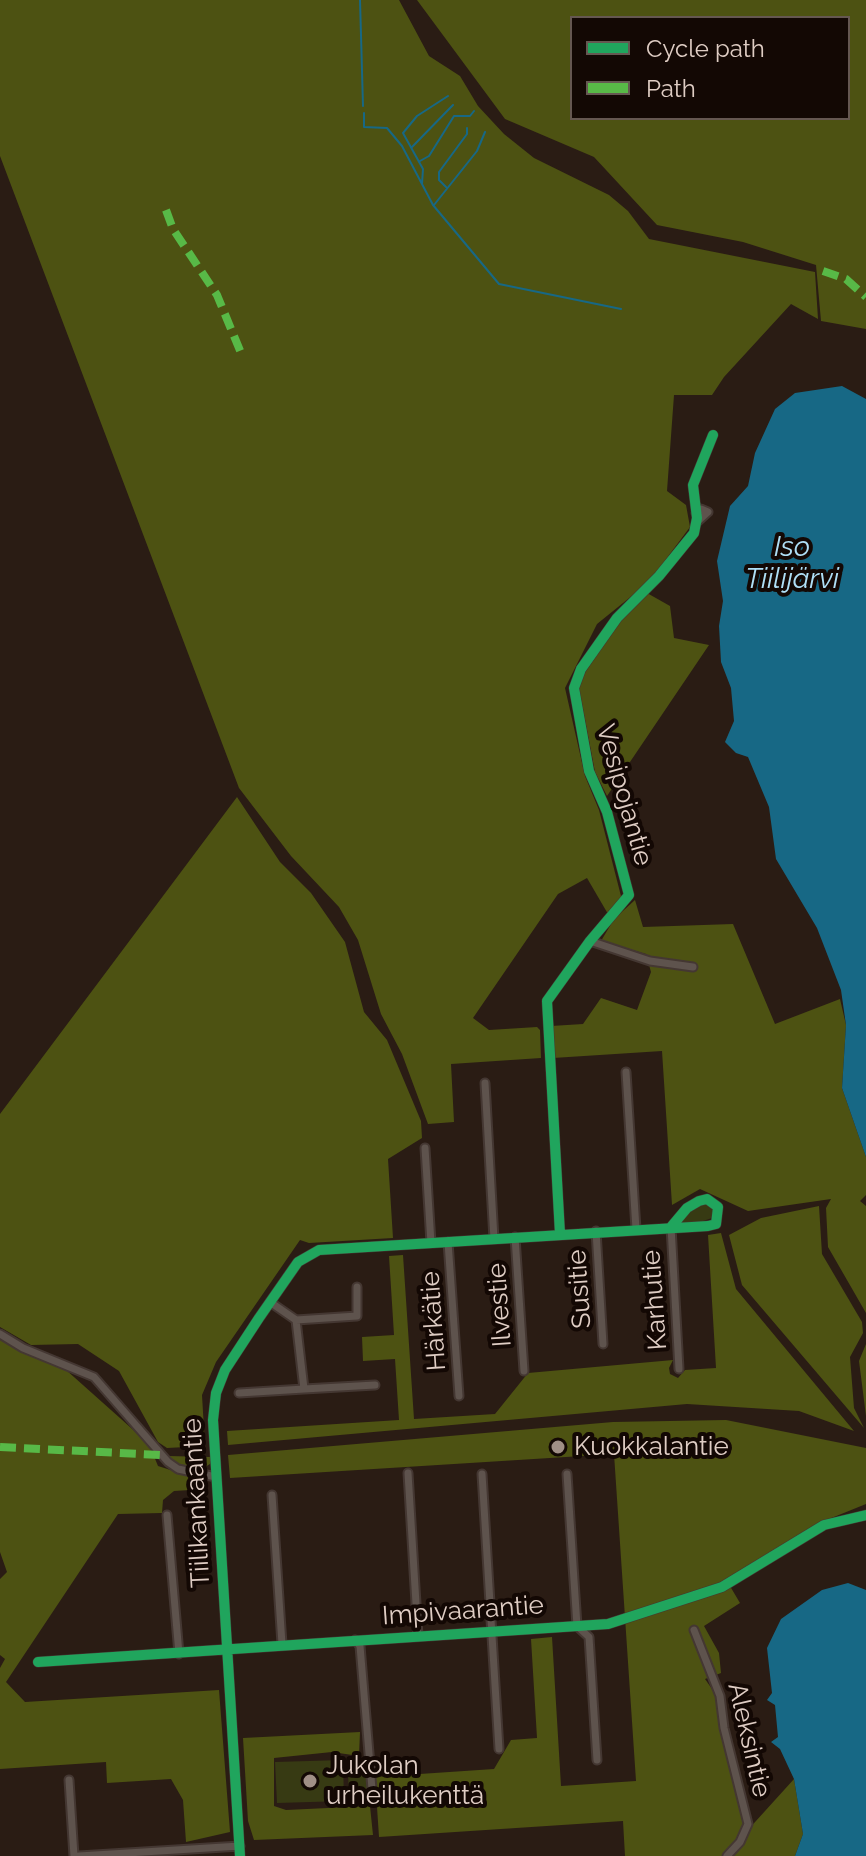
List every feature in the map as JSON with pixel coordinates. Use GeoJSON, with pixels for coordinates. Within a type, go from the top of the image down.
{"type":"FeatureCollection","features":[{"type":"Feature","properties":{"kind":"street","name":"Vesipojantie"},"geometry":{"type":"LineString","coordinates":[[560,1234],[545,1013],[551,994],[629,895],[607,812],[589,771],[574,696],[576,680],[617,618],[669,566],[694,533],[693,485],[713,435]]}},
{"type":"Feature","properties":{"kind":"street"},"geometry":{"type":"LineString","coordinates":[[590,941],[650,961],[693,967]]}},
{"type":"Feature","properties":{"kind":"street"},"geometry":{"type":"LineString","coordinates":[[626,1072],[636,1229]]}},
{"type":"Feature","properties":{"kind":"street"},"geometry":{"type":"LineString","coordinates":[[485,1083],[494,1239]]}},
{"type":"Feature","properties":{"kind":"street"},"geometry":{"type":"LineString","coordinates":[[425,1148],[431,1243]]}},
{"type":"Feature","properties":{"kind":"street","name":"Tiilikankaantie"},"geometry":{"type":"LineString","coordinates":[[240,1856],[213,1420],[218,1386],[230,1361],[270,1302],[298,1262],[319,1250],[596,1231],[671,1227],[716,1224],[718,1207],[707,1199],[699,1201],[687,1208],[671,1227]]}},
{"type":"Feature","properties":{"kind":"street","name":"Karhutie"},"geometry":{"type":"LineString","coordinates":[[671,1227],[679,1369]]}},
{"type":"Feature","properties":{"kind":"street","name":"Susitie"},"geometry":{"type":"LineString","coordinates":[[596,1231],[603,1344]]}},
{"type":"Feature","properties":{"kind":"street","name":"Ilvestie"},"geometry":{"type":"LineString","coordinates":[[515,1237],[524,1371]]}},
{"type":"Feature","properties":{"kind":"street","name":"Härkätie"},"geometry":{"type":"LineString","coordinates":[[448,1242],[459,1396]]}},
{"type":"Feature","properties":{"kind":"street"},"geometry":{"type":"LineString","coordinates":[[270,1302],[296,1320],[357,1316],[357,1287]]}},
{"type":"Feature","properties":{"kind":"street"},"geometry":{"type":"LineString","coordinates":[[296,1320],[304,1389]]}},
{"type":"Feature","properties":{"kind":"street"},"geometry":{"type":"LineString","coordinates":[[0,1334],[23,1348],[94,1377],[168,1462],[178,1469],[216,1477]]}},
{"type":"Feature","properties":{"kind":"street"},"geometry":{"type":"LineString","coordinates":[[239,1393],[375,1385]]}},
{"type":"Feature","properties":{"kind":"street"},"geometry":{"type":"LineString","coordinates":[[408,1473],[418,1636]]}},
{"type":"Feature","properties":{"kind":"street"},"geometry":{"type":"LineString","coordinates":[[482,1474],[499,1749]]}},
{"type":"Feature","properties":{"kind":"street"},"geometry":{"type":"LineString","coordinates":[[567,1474],[577,1626],[589,1637],[597,1760]]}},
{"type":"Feature","properties":{"kind":"street"},"geometry":{"type":"LineString","coordinates":[[272,1495],[282,1644]]}},
{"type":"Feature","properties":{"kind":"street"},"geometry":{"type":"LineString","coordinates":[[167,1515],[179,1654]]}},
{"type":"Feature","properties":{"kind":"street","name":"Impivaarantie"},"geometry":{"type":"LineString","coordinates":[[38,1662],[608,1624],[722,1587],[824,1525],[866,1515]]}},
{"type":"Feature","properties":{"kind":"street","name":"Aleksintie"},"geometry":{"type":"LineString","coordinates":[[694,1630],[720,1696],[724,1728],[748,1824],[740,1842],[727,1856]]}},
{"type":"Feature","properties":{"kind":"street"},"geometry":{"type":"LineString","coordinates":[[355,1640],[360,1646],[372,1789]]}},
{"type":"Feature","properties":{"kind":"street"},"geometry":{"type":"LineString","coordinates":[[69,1780],[77,1856],[181,1853],[240,1846]]}},
{"type":"Feature","properties":{"kind":"green space"},"geometry":{"type":"Polygon","coordinates":[[[0,0],[399,0],[429,56],[460,76],[478,106],[504,134],[534,158],[609,195],[628,211],[649,239],[815,272],[818,319],[791,304],[724,377],[712,395],[674,395],[667,491],[686,505],[690,527],[649,582],[597,624],[565,688],[585,776],[599,810],[622,900],[608,914],[587,878],[558,894],[473,1018],[489,1030],[537,1027],[540,1030],[541,1058],[451,1064],[454,1122],[428,1124],[402,1054],[381,1014],[358,940],[339,907],[291,856],[239,788],[0,156],[0,0]]]}},
{"type":"Feature","properties":{"kind":"green space"},"geometry":{"type":"Polygon","coordinates":[[[417,0],[866,0],[866,329],[821,321],[816,265],[743,242],[657,225],[594,157],[505,119],[417,0]]]}},
{"type":"Feature","properties":{"kind":"green space"},"geometry":{"type":"Polygon","coordinates":[[[647,593],[670,606],[674,638],[709,645],[607,796],[595,772],[578,683],[620,620],[647,593]]]}},
{"type":"Feature","properties":{"kind":"green space"},"geometry":{"type":"Polygon","coordinates":[[[237,797],[280,862],[311,893],[345,942],[364,1012],[387,1040],[421,1121],[422,1138],[388,1159],[393,1238],[309,1243],[300,1240],[216,1362],[202,1395],[205,1446],[167,1448],[158,1442],[119,1371],[78,1344],[31,1345],[0,1327],[0,1114],[237,797]]]}},
{"type":"Feature","properties":{"kind":"green space"},"geometry":{"type":"Polygon","coordinates":[[[635,900],[643,927],[733,924],[775,1024],[840,999],[846,1025],[842,1088],[866,1157],[866,1195],[860,1201],[866,1206],[866,1313],[828,1247],[826,1208],[831,1199],[748,1211],[700,1189],[672,1205],[662,1051],[553,1058],[551,1026],[583,1024],[601,998],[637,1010],[651,972],[646,954],[601,941],[614,919],[635,900]]]}},
{"type":"Feature","properties":{"kind":"green space"},"geometry":{"type":"Polygon","coordinates":[[[704,1203],[715,1207],[715,1217],[697,1223],[677,1223],[694,1206],[704,1203]]]}},
{"type":"Feature","properties":{"kind":"green space"},"geometry":{"type":"Polygon","coordinates":[[[819,1206],[822,1254],[862,1322],[863,1333],[850,1357],[854,1408],[864,1428],[742,1285],[729,1235],[761,1218],[819,1206]]]}},
{"type":"Feature","properties":{"kind":"green space"},"geometry":{"type":"Polygon","coordinates":[[[721,1233],[736,1289],[854,1431],[799,1411],[687,1404],[228,1445],[227,1431],[399,1420],[395,1359],[363,1361],[362,1337],[394,1335],[389,1256],[403,1255],[414,1419],[495,1414],[528,1373],[673,1360],[670,1374],[678,1378],[685,1370],[716,1368],[708,1235],[721,1233]]]}},
{"type":"Feature","properties":{"kind":"green space"},"geometry":{"type":"Polygon","coordinates":[[[0,1339],[20,1351],[65,1369],[139,1435],[151,1449],[158,1466],[205,1481],[206,1489],[174,1491],[163,1500],[162,1513],[118,1514],[6,1682],[25,1702],[219,1690],[230,1832],[186,1842],[183,1800],[171,1779],[107,1783],[106,1762],[0,1769],[0,1668],[5,1659],[0,1655],[0,1579],[7,1572],[0,1552],[0,1339]]]}},
{"type":"Feature","properties":{"kind":"green space"},"geometry":{"type":"Polygon","coordinates":[[[866,1344],[866,1416],[859,1361],[866,1344]]]}},
{"type":"Feature","properties":{"kind":"green space"},"geometry":{"type":"Polygon","coordinates":[[[726,1420],[866,1448],[866,1504],[824,1521],[727,1581],[740,1603],[704,1626],[719,1653],[721,1673],[705,1679],[717,1696],[746,1832],[794,1779],[803,1834],[795,1856],[625,1856],[623,1821],[379,1837],[375,1777],[494,1769],[511,1740],[537,1738],[531,1639],[552,1637],[561,1786],[636,1781],[614,1454],[230,1478],[228,1455],[613,1422],[726,1420]]]}},
{"type":"Feature","properties":{"kind":"green space"},"geometry":{"type":"Polygon","coordinates":[[[168,1456],[210,1457],[210,1464],[200,1470],[178,1466],[168,1456]]]}},
{"type":"Feature","properties":{"kind":"green space"},"geometry":{"type":"Polygon","coordinates":[[[360,1732],[359,1756],[332,1752],[274,1758],[274,1806],[286,1810],[370,1806],[373,1835],[254,1840],[248,1821],[243,1738],[360,1732]]]}},
{"type":"Feature","properties":{"kind":"green space","name":"Jukolan urheilukenttä"},"geometry":{"type":"Polygon","coordinates":[[[343,1760],[344,1801],[277,1803],[275,1762],[343,1760]]]}},
{"type":"Feature","properties":{"kind":"green space"},"geometry":{"type":"Polygon","coordinates":[[[348,1769],[366,1769],[368,1802],[349,1802],[348,1769]]]}},
{"type":"Feature","properties":{"kind":"water","name":"Iso Tiilijärvi"},"geometry":{"type":"Polygon","coordinates":[[[842,386],[866,399],[866,1157],[842,1088],[846,1025],[841,990],[817,928],[776,859],[769,807],[748,757],[736,753],[725,742],[734,721],[731,688],[721,662],[719,626],[723,601],[717,561],[730,506],[748,486],[755,453],[775,409],[795,393],[842,386]]]}},
{"type":"Feature","properties":{"kind":"water"},"geometry":{"type":"Polygon","coordinates":[[[848,1583],[866,1590],[866,1856],[795,1856],[803,1834],[794,1779],[780,1749],[771,1742],[778,1737],[775,1705],[767,1700],[772,1693],[767,1648],[781,1619],[822,1590],[848,1583]]]}},
{"type":"Feature","properties":{"kind":"waterway"},"geometry":{"type":"LineString","coordinates":[[360,0],[363,106]]}},
{"type":"Feature","properties":{"kind":"waterway"},"geometry":{"type":"LineString","coordinates":[[422,184],[423,169],[403,133],[417,116],[448,96]]}},
{"type":"Feature","properties":{"kind":"waterway"},"geometry":{"type":"LineString","coordinates":[[412,147],[453,105]]}},
{"type":"Feature","properties":{"kind":"waterway"},"geometry":{"type":"LineString","coordinates":[[420,161],[429,156],[454,116],[470,116],[474,111]]}},
{"type":"Feature","properties":{"kind":"waterway"},"geometry":{"type":"LineString","coordinates":[[364,113],[364,127],[387,128],[402,146],[433,205],[499,284],[621,309]]}},
{"type":"Feature","properties":{"kind":"waterway"},"geometry":{"type":"LineString","coordinates":[[446,187],[439,180],[439,172],[467,134],[467,128]]}},
{"type":"Feature","properties":{"kind":"waterway"},"geometry":{"type":"LineString","coordinates":[[434,205],[477,151],[485,132]]}},
{"type":"Feature","properties":{"kind":"marked path"},"geometry":{"type":"LineString","coordinates":[[166,210],[173,229],[217,295],[241,353]]}},
{"type":"Feature","properties":{"kind":"marked path"},"geometry":{"type":"LineString","coordinates":[[823,271],[846,279],[866,297]]}},
{"type":"Feature","properties":{"kind":"marked path"},"geometry":{"type":"LineString","coordinates":[[0,1447],[161,1455]]}},
{"type":"Feature","properties":{"kind":"cycle path"},"geometry":{"type":"LineString","coordinates":[[560,1234],[547,1001],[590,941],[629,895],[607,812],[589,771],[574,688],[581,669],[617,618],[659,576],[694,533],[697,518],[693,485],[713,435]]}},
{"type":"Feature","properties":{"kind":"cycle path"},"geometry":{"type":"LineString","coordinates":[[240,1856],[213,1420],[216,1393],[225,1370],[259,1318],[298,1262],[319,1250],[708,1226],[716,1224],[718,1207],[707,1199],[699,1201],[687,1208],[671,1227]]}},
{"type":"Feature","properties":{"kind":"cycle path"},"geometry":{"type":"LineString","coordinates":[[38,1662],[608,1624],[722,1587],[824,1525],[866,1515]]}},
{"type":"Feature","properties":{"kind":"place","name":"Kuokkalantie"},"geometry":{"type":"Point","coordinates":[558,1447]}},
{"type":"Feature","properties":{"kind":"place","name":"Jukolan urheilukenttä"},"geometry":{"type":"Point","coordinates":[310,1781]}}]}
